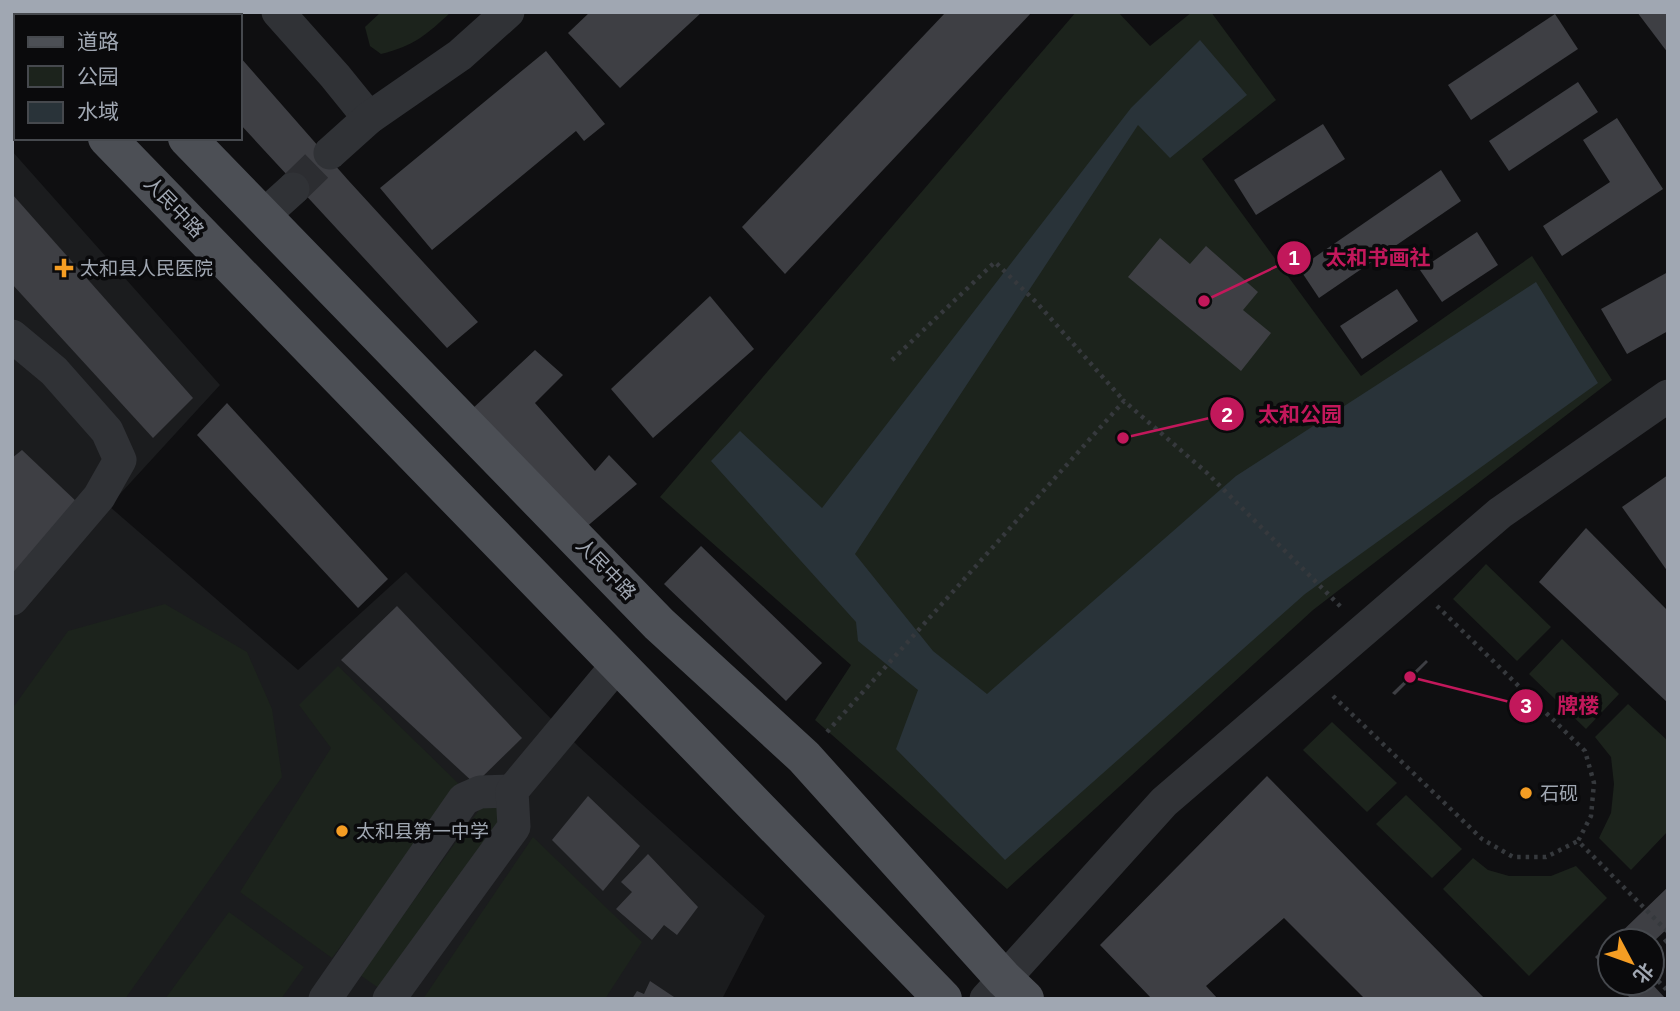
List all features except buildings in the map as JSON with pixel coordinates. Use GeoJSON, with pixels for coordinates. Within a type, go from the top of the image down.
{"type":"FeatureCollection","features":[{"type":"Feature","properties":{"kind":"main road","name":"人民中路"},"geometry":{"type":"LineString","coordinates":[[109,140],[943,999]]}},
{"type":"Feature","properties":{"kind":"main road","name":"人民中路"},"geometry":{"type":"LineString","coordinates":[[189,140],[659,624],[804,757],[1005,992]]}},
{"type":"Feature","properties":{"kind":"street"},"geometry":{"type":"LineString","coordinates":[[278,12],[369,118]]}},
{"type":"Feature","properties":{"kind":"street"},"geometry":{"type":"LineString","coordinates":[[330,153],[369,118],[460,55],[508,12]]}},
{"type":"Feature","properties":{"kind":"street"},"geometry":{"type":"LineString","coordinates":[[263,216],[293,189]]}},
{"type":"Feature","properties":{"kind":"street"},"geometry":{"type":"LineString","coordinates":[[12,336],[54,371],[107,431],[120,460],[99,497],[12,599]]}},
{"type":"Feature","properties":{"kind":"street"},"geometry":{"type":"LineString","coordinates":[[1005,992],[1164,802],[1500,513],[1668,396]]}},
{"type":"Feature","properties":{"kind":"street"},"geometry":{"type":"LineString","coordinates":[[389,999],[514,827],[512,791],[618,664]]}},
{"type":"Feature","properties":{"kind":"street"},"geometry":{"type":"LineString","coordinates":[[324,999],[464,799],[480,792],[512,791]]}},
{"type":"Feature","properties":{"kind":"path"},"geometry":{"type":"LineString","coordinates":[[892,360],[995,262],[1037,303],[1124,401],[1206,472],[1335,601]]}},
{"type":"Feature","properties":{"kind":"path"},"geometry":{"type":"LineString","coordinates":[[874,681],[1124,401]]}},
{"type":"Feature","properties":{"kind":"path"},"geometry":{"type":"LineString","coordinates":[[1312,676],[1482,839],[1513,857],[1546,857],[1578,841],[1591,816],[1594,783],[1585,751],[1417,585]]}},
{"type":"Feature","properties":{"kind":"path"},"geometry":{"type":"LineString","coordinates":[[1578,841],[1668,932]]}},
{"type":"Feature","properties":{"kind":"shaded area","name":"太和县第一中学"},"geometry":{"type":"Polygon","coordinates":[[[12,151],[220,385],[109,506],[298,670],[406,572],[578,746],[765,916],[722,999],[12,999],[12,151]]]}},
{"type":"Feature","properties":{"kind":"green space"},"geometry":{"type":"Polygon","coordinates":[[[381,12],[451,12],[419,39],[381,54],[370,46],[365,27],[381,12]]]}},
{"type":"Feature","properties":{"kind":"green space"},"geometry":{"type":"Polygon","coordinates":[[[1076,12],[1118,12],[1150,46],[1192,12],[1211,12],[1276,100],[1202,159],[1361,376],[1532,256],[1612,380],[1313,610],[1007,889],[815,720],[851,665],[660,497],[1076,12]]]}},
{"type":"Feature","properties":{"kind":"green space"},"geometry":{"type":"Polygon","coordinates":[[[1486,564],[1551,627],[1517,661],[1453,599],[1486,564]]]}},
{"type":"Feature","properties":{"kind":"green space"},"geometry":{"type":"Polygon","coordinates":[[[165,604],[247,652],[272,709],[282,777],[125,999],[12,999],[12,709],[68,631],[165,604]]]}},
{"type":"Feature","properties":{"kind":"green space"},"geometry":{"type":"Polygon","coordinates":[[[1562,639],[1619,694],[1586,729],[1529,674],[1562,639]]]}},
{"type":"Feature","properties":{"kind":"green space"},"geometry":{"type":"Polygon","coordinates":[[[338,666],[460,785],[332,958],[240,892],[331,748],[299,705],[338,666]]]}},
{"type":"Feature","properties":{"kind":"green space"},"geometry":{"type":"Polygon","coordinates":[[[1628,704],[1668,741],[1668,831],[1631,870],[1599,838],[1611,813],[1614,784],[1611,757],[1595,737],[1628,704]]]}},
{"type":"Feature","properties":{"kind":"green space"},"geometry":{"type":"Polygon","coordinates":[[[1332,722],[1397,783],[1367,812],[1303,750],[1332,722]]]}},
{"type":"Feature","properties":{"kind":"green space"},"geometry":{"type":"Polygon","coordinates":[[[1406,795],[1462,849],[1432,878],[1376,824],[1406,795]]]}},
{"type":"Feature","properties":{"kind":"green space"},"geometry":{"type":"Polygon","coordinates":[[[487,799],[508,814],[383,991],[360,975],[487,799]]]}},
{"type":"Feature","properties":{"kind":"green space"},"geometry":{"type":"Polygon","coordinates":[[[533,837],[642,942],[605,999],[423,999],[533,837]]]}},
{"type":"Feature","properties":{"kind":"green space"},"geometry":{"type":"Polygon","coordinates":[[[1473,858],[1488,870],[1509,876],[1551,876],[1576,866],[1607,898],[1529,976],[1443,889],[1473,858]]]}},
{"type":"Feature","properties":{"kind":"green space"},"geometry":{"type":"Polygon","coordinates":[[[229,912],[304,967],[281,999],[165,999],[229,912]]]}},
{"type":"Feature","properties":{"kind":"water"},"geometry":{"type":"Polygon","coordinates":[[[1200,40],[1247,95],[1170,158],[1138,125],[855,554],[933,651],[987,694],[1236,476],[1536,282],[1598,383],[1305,594],[1005,860],[896,749],[918,690],[858,641],[856,622],[711,461],[740,431],[822,508],[1131,108],[1200,40]]]}},
{"type":"Feature","properties":{"kind":"tunnel"},"geometry":{"type":"LineString","coordinates":[[293,189],[330,153]]}},
{"type":"Feature","properties":{"kind":"place","name":"太和县人民医院"},"geometry":{"type":"Point","coordinates":[64,268]}},
{"type":"Feature","properties":{"kind":"place","name":"太和书画社"},"geometry":{"type":"Point","coordinates":[1204,301]}},
{"type":"Feature","properties":{"kind":"place","name":"太和公园"},"geometry":{"type":"Point","coordinates":[1123,438]}},
{"type":"Feature","properties":{"kind":"place","name":"牌楼"},"geometry":{"type":"Point","coordinates":[1410,677]}},
{"type":"Feature","properties":{"kind":"place","name":"石砚"},"geometry":{"type":"Point","coordinates":[1526,793]}},
{"type":"Feature","properties":{"kind":"place","name":"太和县第一中学"},"geometry":{"type":"Point","coordinates":[342,831]}}]}
